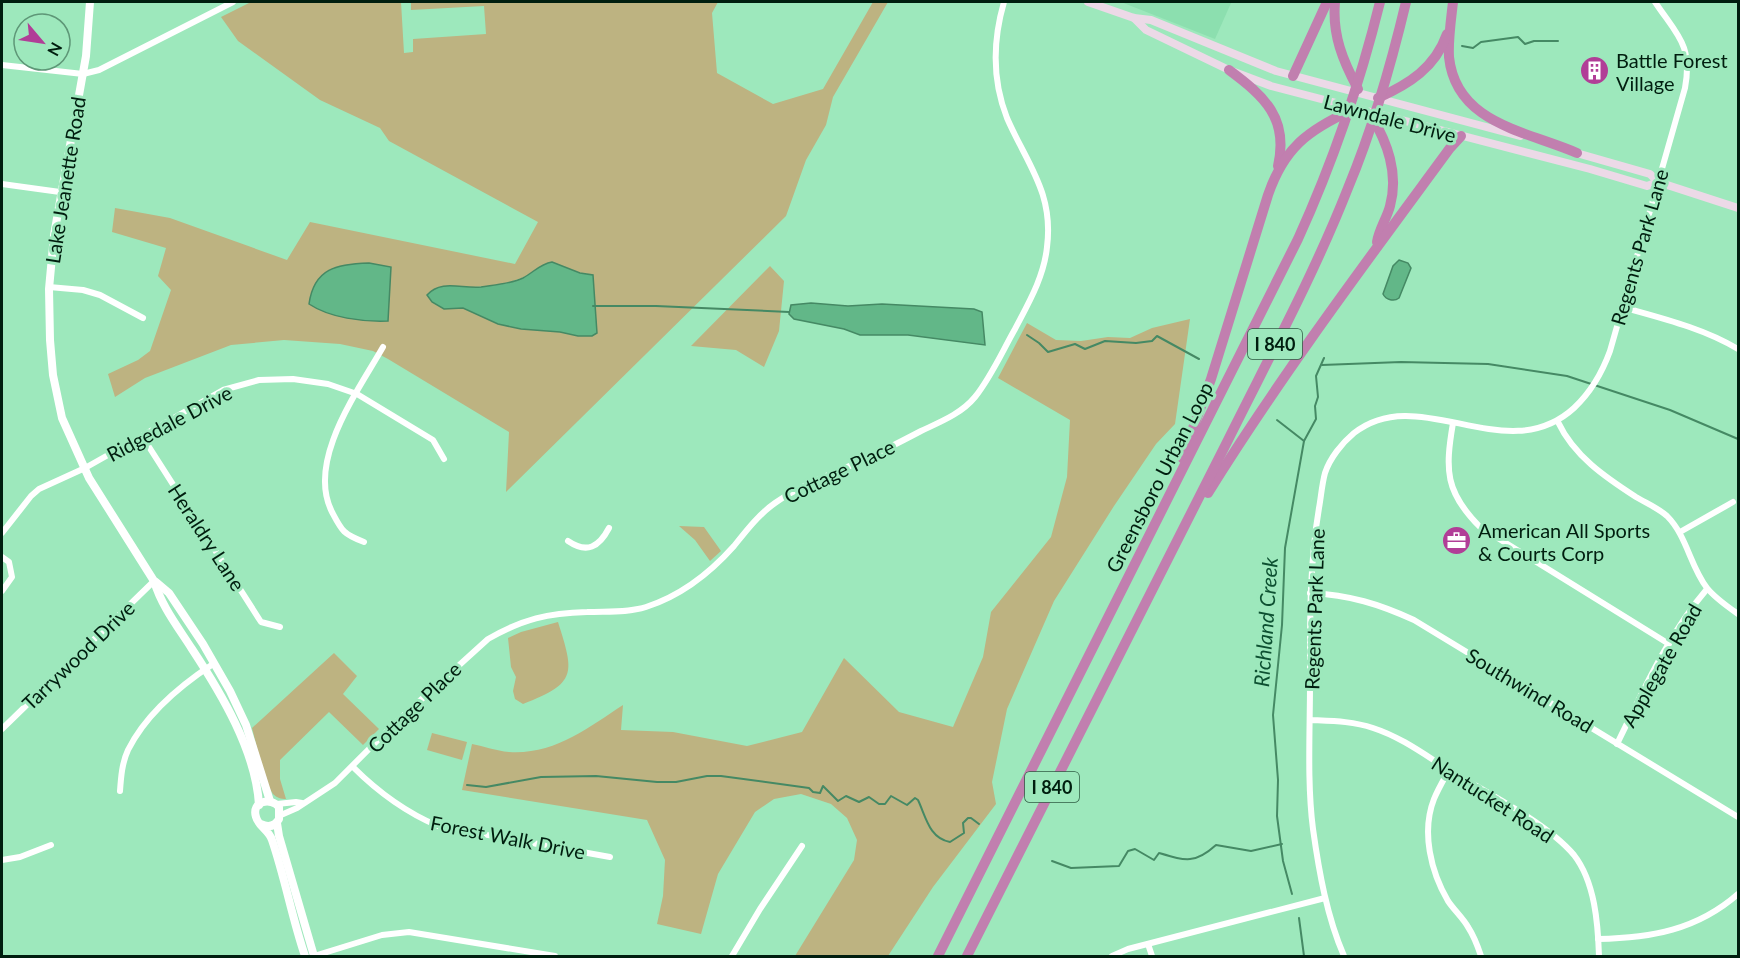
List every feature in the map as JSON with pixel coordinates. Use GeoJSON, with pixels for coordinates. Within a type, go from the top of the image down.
{"type":"FeatureCollection","features":[{"type":"Feature","properties":{"kind":"highway"},"geometry":{"type":"LineString","coordinates":[[1293,76],[1327,2]]}},
{"type":"Feature","properties":{"kind":"highway"},"geometry":{"type":"LineString","coordinates":[[1335,2],[1334,22],[1339,47],[1383,135],[1393,174],[1390,206],[1376,248]]}},
{"type":"Feature","properties":{"kind":"highway","name":"Greensboro Urban Loop"},"geometry":{"type":"LineString","coordinates":[[938,957],[1298,239],[1343,131],[1380,2]]}},
{"type":"Feature","properties":{"kind":"highway","name":"I 840"},"geometry":{"type":"LineString","coordinates":[[967,957],[1176,546],[1322,249],[1367,139],[1406,2]]}},
{"type":"Feature","properties":{"kind":"highway"},"geometry":{"type":"LineString","coordinates":[[1453,2],[1449,53],[1451,66],[1461,92],[1476,110],[1497,123],[1577,153]]}},
{"type":"Feature","properties":{"kind":"highway"},"geometry":{"type":"LineString","coordinates":[[1378,98],[1406,86],[1427,68],[1442,47],[1450,23]]}},
{"type":"Feature","properties":{"kind":"highway"},"geometry":{"type":"LineString","coordinates":[[1163,509],[1211,380],[1275,176],[1281,143],[1276,120],[1269,105],[1260,93],[1229,70]]}},
{"type":"Feature","properties":{"kind":"highway"},"geometry":{"type":"LineString","coordinates":[[1275,176],[1290,151],[1304,137],[1319,126],[1355,109]]}},
{"type":"Feature","properties":{"kind":"highway"},"geometry":{"type":"LineString","coordinates":[[1176,546],[1273,394],[1376,248],[1461,136]]}},
{"type":"Feature","properties":{"kind":"main road","name":"Lawndale Drive"},"geometry":{"type":"LineString","coordinates":[[1088,2],[1134,18],[1151,20],[1256,64],[1461,136],[1647,186],[1658,182]]}},
{"type":"Feature","properties":{"kind":"main road","name":"Lawndale Drive"},"geometry":{"type":"LineString","coordinates":[[1134,18],[1146,30],[1229,70],[1271,86],[1355,109],[1378,98],[1650,174],[1658,182],[1738,208]]}},
{"type":"Feature","properties":{"kind":"street","name":"Lake Jeanette Road"},"geometry":{"type":"LineString","coordinates":[[90,2],[83,74],[60,192],[49,287],[53,375],[62,418],[89,478],[154,581],[160,599],[222,697],[240,734],[255,780],[259,805]]}},
{"type":"Feature","properties":{"kind":"street"},"geometry":{"type":"LineString","coordinates":[[2,65],[83,74],[99,70],[233,2]]}},
{"type":"Feature","properties":{"kind":"street","name":"Cottage Place"},"geometry":{"type":"LineString","coordinates":[[279,819],[335,783],[464,659],[495,635],[540,616],[624,612],[645,607],[672,596],[701,578],[734,546],[747,528],[773,504],[799,489],[959,412],[974,398],[990,376],[1029,302],[1042,273],[1047,247],[1047,216],[1040,184],[1007,116],[998,84],[995,66],[996,34],[1004,2]]}},
{"type":"Feature","properties":{"kind":"street","name":"Regents Park Lane"},"geometry":{"type":"LineString","coordinates":[[1344,957],[1325,898],[1313,827],[1310,593],[1315,535],[1326,471],[1337,450],[1355,432],[1388,417],[1434,418],[1506,432],[1530,430],[1558,422],[1583,399],[1599,376],[1610,351],[1685,88],[1688,65],[1680,35],[1655,2]]}},
{"type":"Feature","properties":{"kind":"street"},"geometry":{"type":"LineString","coordinates":[[2,184],[60,192]]}},
{"type":"Feature","properties":{"kind":"street","name":"Lake Jeanette Road"},"geometry":{"type":"LineString","coordinates":[[49,287],[83,290],[100,295],[143,318]]}},
{"type":"Feature","properties":{"kind":"street"},"geometry":{"type":"LineString","coordinates":[[1622,307],[1702,332],[1738,349]]}},
{"type":"Feature","properties":{"kind":"street"},"geometry":{"type":"LineString","coordinates":[[364,542],[346,536],[328,505],[324,483],[326,462],[334,435],[383,347]]}},
{"type":"Feature","properties":{"kind":"street","name":"Ridgedale Drive"},"geometry":{"type":"LineString","coordinates":[[2,533],[39,489],[84,468],[223,390],[259,380],[292,379],[328,384],[357,394],[433,440],[444,459]]}},
{"type":"Feature","properties":{"kind":"street"},"geometry":{"type":"LineString","coordinates":[[1558,422],[1563,433],[1575,448],[1603,476],[1666,516],[1680,532],[1707,589],[1738,614]]}},
{"type":"Feature","properties":{"kind":"street"},"geometry":{"type":"LineString","coordinates":[[1453,423],[1448,472],[1452,486],[1467,514],[1480,527],[1669,644]]}},
{"type":"Feature","properties":{"kind":"street","name":"Heraldry Lane"},"geometry":{"type":"LineString","coordinates":[[142,436],[261,622],[280,627]]}},
{"type":"Feature","properties":{"kind":"street"},"geometry":{"type":"LineString","coordinates":[[1680,532],[1733,502]]}},
{"type":"Feature","properties":{"kind":"street"},"geometry":{"type":"LineString","coordinates":[[568,541],[579,549],[588,548],[600,543],[609,528]]}},
{"type":"Feature","properties":{"kind":"street"},"geometry":{"type":"LineString","coordinates":[[2,557],[9,562],[12,577],[2,591]]}},
{"type":"Feature","properties":{"kind":"street","name":"Lake Jeanette Road"},"geometry":{"type":"LineString","coordinates":[[154,581],[169,593],[230,691],[246,726],[273,802]]}},
{"type":"Feature","properties":{"kind":"street","name":"Tarrywood Drive"},"geometry":{"type":"LineString","coordinates":[[2,729],[154,581]]}},
{"type":"Feature","properties":{"kind":"street","name":"Applegate Road"},"geometry":{"type":"LineString","coordinates":[[1617,744],[1669,644],[1690,608],[1707,589]]}},
{"type":"Feature","properties":{"kind":"street","name":"Southwind Road"},"geometry":{"type":"LineString","coordinates":[[1310,593],[1353,597],[1414,620],[1738,817]]}},
{"type":"Feature","properties":{"kind":"street"},"geometry":{"type":"LineString","coordinates":[[120,791],[123,764],[135,738],[182,686],[213,664]]}},
{"type":"Feature","properties":{"kind":"street","name":"Nantucket Road"},"geometry":{"type":"LineString","coordinates":[[1310,720],[1354,722],[1394,736],[1543,827],[1575,856],[1587,879],[1594,905],[1599,957]]}},
{"type":"Feature","properties":{"kind":"street","name":"Forest Walk Drive"},"geometry":{"type":"LineString","coordinates":[[353,767],[392,801],[415,817],[438,826],[610,857]]}},
{"type":"Feature","properties":{"kind":"street"},"geometry":{"type":"LineString","coordinates":[[1449,770],[1433,801],[1429,823],[1429,848],[1442,890],[1468,926],[1481,957]]}},
{"type":"Feature","properties":{"kind":"street"},"geometry":{"type":"LineString","coordinates":[[305,957],[271,838],[255,813],[259,805],[273,802],[279,819],[279,836],[314,956],[382,935],[409,932],[555,957]]}},
{"type":"Feature","properties":{"kind":"street","name":"Cottage Place"},"geometry":{"type":"LineString","coordinates":[[273,802],[302,803]]}},
{"type":"Feature","properties":{"kind":"street"},"geometry":{"type":"LineString","coordinates":[[261,824],[269,826],[279,819]]}},
{"type":"Feature","properties":{"kind":"street"},"geometry":{"type":"LineString","coordinates":[[2,860],[20,857],[51,845]]}},
{"type":"Feature","properties":{"kind":"street"},"geometry":{"type":"LineString","coordinates":[[732,957],[760,909],[802,846]]}},
{"type":"Feature","properties":{"kind":"street"},"geometry":{"type":"LineString","coordinates":[[1598,939],[1648,936],[1677,930],[1727,904],[1738,894]]}},
{"type":"Feature","properties":{"kind":"street"},"geometry":{"type":"LineString","coordinates":[[1112,957],[1128,949],[1325,898]]}},
{"type":"Feature","properties":{"kind":"street"},"geometry":{"type":"LineString","coordinates":[[1148,944],[1152,957]]}},
{"type":"Feature","properties":{"kind":"shaded area"},"geometry":{"type":"Polygon","coordinates":[[[251,2],[401,2],[404,53],[413,52],[413,39],[486,34],[484,6],[411,10],[411,2],[718,2],[712,13],[717,73],[773,104],[823,89],[873,2],[888,2],[833,97],[826,125],[806,160],[786,216],[506,492],[509,432],[373,351],[340,344],[284,340],[231,345],[145,378],[115,397],[108,374],[138,360],[150,351],[171,290],[158,276],[166,248],[112,232],[115,208],[170,218],[287,260],[310,222],[515,264],[538,222],[389,141],[380,128],[320,100],[238,41],[221,17],[251,2]],[[552,262],[547,263],[513,281],[468,287],[463,308],[498,324],[521,329],[579,336],[597,333],[594,306],[586,275],[552,262]]]}},
{"type":"Feature","properties":{"kind":"shaded area"},"geometry":{"type":"Polygon","coordinates":[[[1121,2],[1230,2],[1231,3],[1215,39],[1121,2]]]}},
{"type":"Feature","properties":{"kind":"shaded area"},"geometry":{"type":"Polygon","coordinates":[[[1399,260],[1408,263],[1411,268],[1399,298],[1390,300],[1383,294],[1393,266],[1399,260]]]}},
{"type":"Feature","properties":{"kind":"shaded area"},"geometry":{"type":"Polygon","coordinates":[[[552,262],[580,273],[593,275],[597,333],[592,336],[521,329],[498,324],[463,308],[444,309],[432,302],[427,295],[445,286],[481,287],[513,282],[544,264],[552,262]]]}},
{"type":"Feature","properties":{"kind":"shaded area"},"geometry":{"type":"Polygon","coordinates":[[[369,263],[391,267],[388,321],[347,318],[327,313],[309,304],[316,283],[329,270],[347,265],[369,263]]]}},
{"type":"Feature","properties":{"kind":"shaded area"},"geometry":{"type":"Polygon","coordinates":[[[770,266],[784,281],[779,331],[764,367],[736,350],[691,346],[770,266]]]}},
{"type":"Feature","properties":{"kind":"shaded area"},"geometry":{"type":"Polygon","coordinates":[[[811,303],[974,309],[982,312],[985,345],[908,335],[860,335],[844,329],[794,319],[789,314],[791,305],[811,303]]]}},
{"type":"Feature","properties":{"kind":"shaded area"},"geometry":{"type":"Polygon","coordinates":[[[1190,319],[1175,424],[1156,444],[1054,601],[1007,709],[992,782],[996,804],[933,887],[888,956],[795,956],[854,860],[857,840],[847,818],[831,804],[801,794],[774,799],[755,812],[718,874],[701,934],[657,924],[663,896],[665,860],[647,820],[462,790],[472,744],[509,752],[541,749],[570,738],[623,705],[621,730],[673,732],[747,746],[802,732],[844,658],[899,712],[953,727],[983,657],[991,612],[1051,537],[1067,477],[1070,420],[998,378],[1027,323],[1056,340],[1081,341],[1108,337],[1130,338],[1152,328],[1190,319]]]}},
{"type":"Feature","properties":{"kind":"shaded area"},"geometry":{"type":"Polygon","coordinates":[[[679,526],[704,527],[721,551],[710,561],[695,540],[679,526]]]}},
{"type":"Feature","properties":{"kind":"shaded area"},"geometry":{"type":"Polygon","coordinates":[[[558,622],[567,653],[567,674],[554,690],[523,704],[515,699],[513,691],[516,677],[511,667],[508,638],[558,622]]]}},
{"type":"Feature","properties":{"kind":"shaded area"},"geometry":{"type":"Polygon","coordinates":[[[334,653],[357,676],[343,694],[379,729],[363,745],[329,712],[280,760],[280,779],[286,799],[279,798],[269,787],[252,728],[334,653]]]}},
{"type":"Feature","properties":{"kind":"shaded area"},"geometry":{"type":"Polygon","coordinates":[[[432,733],[467,742],[462,760],[427,750],[432,733]]]}},
{"type":"Feature","properties":{"kind":"waterway"},"geometry":{"type":"LineString","coordinates":[[1462,46],[1473,48],[1481,42],[1518,37],[1525,44],[1534,41],[1558,41]]}},
{"type":"Feature","properties":{"kind":"waterway"},"geometry":{"type":"LineString","coordinates":[[593,306],[656,306],[789,312]]}},
{"type":"Feature","properties":{"kind":"waterway"},"geometry":{"type":"LineString","coordinates":[[1027,335],[1048,352],[1075,344],[1085,349],[1105,341],[1136,343],[1152,341],[1157,336],[1199,359]]}},
{"type":"Feature","properties":{"kind":"waterway","name":"Richland Creek"},"geometry":{"type":"LineString","coordinates":[[1292,894],[1283,861],[1277,816],[1278,780],[1273,715],[1282,625],[1285,548],[1304,441],[1316,419],[1315,406],[1318,397],[1316,376],[1324,358]]}},
{"type":"Feature","properties":{"kind":"waterway"},"geometry":{"type":"LineString","coordinates":[[1322,365],[1401,362],[1488,364],[1567,376],[1670,410],[1738,439]]}},
{"type":"Feature","properties":{"kind":"waterway"},"geometry":{"type":"LineString","coordinates":[[1277,420],[1304,441]]}},
{"type":"Feature","properties":{"kind":"waterway"},"geometry":{"type":"LineString","coordinates":[[467,785],[486,787],[541,777],[596,776],[676,782],[707,776],[721,776],[809,788],[813,792],[820,793],[823,786],[838,801],[846,796],[859,802],[869,797],[879,804],[885,804],[891,796],[907,805],[915,798],[933,831],[943,840],[950,842],[964,833],[963,823],[968,818],[979,824]]}},
{"type":"Feature","properties":{"kind":"waterway"},"geometry":{"type":"LineString","coordinates":[[1052,861],[1071,868],[1119,866],[1128,851],[1135,849],[1154,860],[1159,853],[1190,859],[1202,855],[1216,845],[1251,851],[1282,844]]}},
{"type":"Feature","properties":{"kind":"waterway","name":"Richland Creek"},"geometry":{"type":"LineString","coordinates":[[1299,918],[1304,956]]}},
{"type":"Feature","properties":{"kind":"place","name":"Battle Forest Village"},"geometry":{"type":"Point","coordinates":[1595,71]}},
{"type":"Feature","properties":{"kind":"place","name":"American All Sports & Courts Corp"},"geometry":{"type":"Point","coordinates":[1457,541]}}]}
